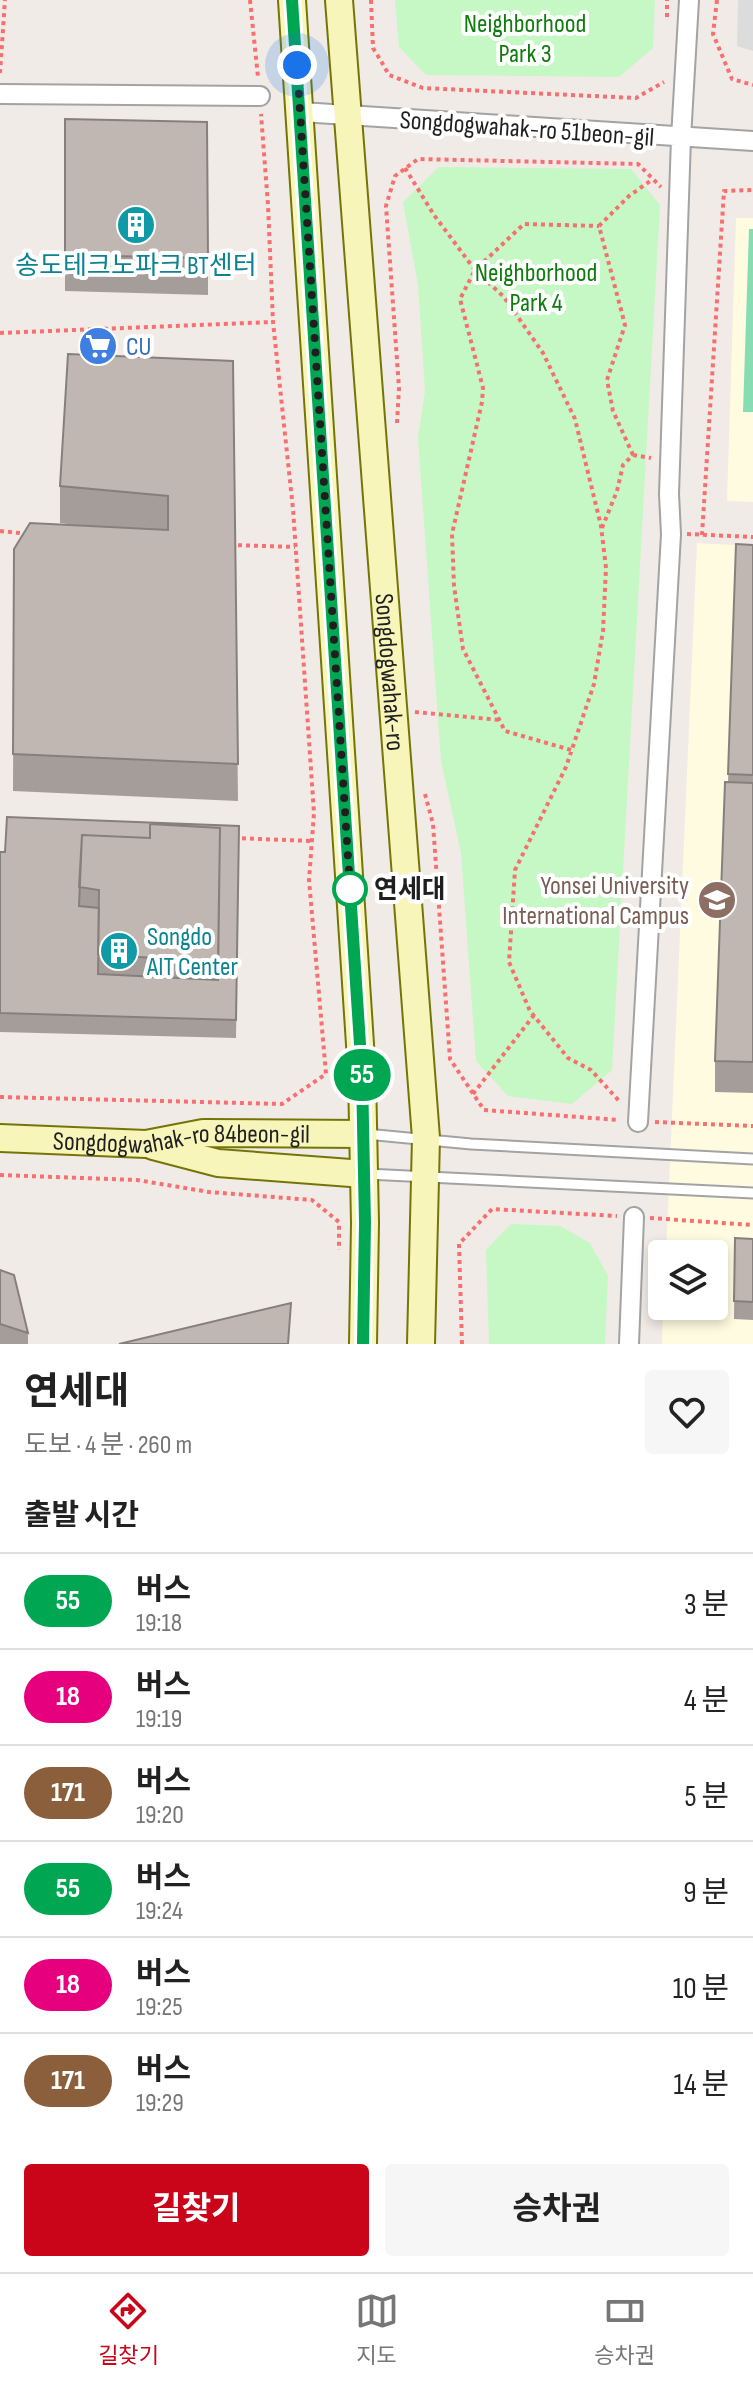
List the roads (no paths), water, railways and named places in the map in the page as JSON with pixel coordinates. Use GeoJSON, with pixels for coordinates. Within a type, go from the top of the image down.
{"type":"FeatureCollection","features":[{"type":"Feature","properties":{"kind":"main road","name":"Songdogwahak-ro"},"geometry":{"type":"LineString","coordinates":[[292,0],[362,1075],[363,1344]]}},
{"type":"Feature","properties":{"kind":"main road","name":"Songdogwahak-ro"},"geometry":{"type":"LineString","coordinates":[[339,0],[426,1138],[421,1344]]}},
{"type":"Feature","properties":{"kind":"main road","name":"Songdogwahak-ro 84beon-gil"},"geometry":{"type":"LineString","coordinates":[[0,1138],[146,1144],[203,1133],[363,1134]]}},
{"type":"Feature","properties":{"kind":"main road"},"geometry":{"type":"LineString","coordinates":[[146,1144],[218,1163],[364,1174]]}},
{"type":"Feature","properties":{"kind":"street"},"geometry":{"type":"LineString","coordinates":[[638,1122],[671,534],[669,494],[681,138],[689,0]]}},
{"type":"Feature","properties":{"kind":"street"},"geometry":{"type":"LineString","coordinates":[[0,94],[260,96]]}},
{"type":"Feature","properties":{"kind":"street","name":"Songdogwahak-ro 51beon-gil"},"geometry":{"type":"LineString","coordinates":[[301,112],[753,141]]}},
{"type":"Feature","properties":{"kind":"street"},"geometry":{"type":"LineString","coordinates":[[629,1344],[634,1217]]}},
{"type":"Feature","properties":{"kind":"lane"},"geometry":{"type":"LineString","coordinates":[[363,1134],[471,1144],[753,1159]]}},
{"type":"Feature","properties":{"kind":"lane"},"geometry":{"type":"LineString","coordinates":[[364,1174],[753,1193]]}},
{"type":"Feature","properties":{"kind":"place","name":"송도테크노파크 BT센터"},"geometry":{"type":"Point","coordinates":[136,225]}},
{"type":"Feature","properties":{"kind":"place","name":"CU"},"geometry":{"type":"Point","coordinates":[98,346]}},
{"type":"Feature","properties":{"kind":"place","name":"연세대"},"geometry":{"type":"Point","coordinates":[350,889]}},
{"type":"Feature","properties":{"kind":"place","name":"Yonsei University International Campus"},"geometry":{"type":"Point","coordinates":[717,900]}},
{"type":"Feature","properties":{"kind":"place","name":"Songdo AIT Center"},"geometry":{"type":"Point","coordinates":[119,951]}},
{"type":"Feature","properties":{"kind":"park label","name":"Neighborhood Park 3"},"geometry":{"type":"Point","coordinates":[525,38]}},
{"type":"Feature","properties":{"kind":"park label","name":"Neighborhood Park 4"},"geometry":{"type":"Point","coordinates":[536,287]}}]}
